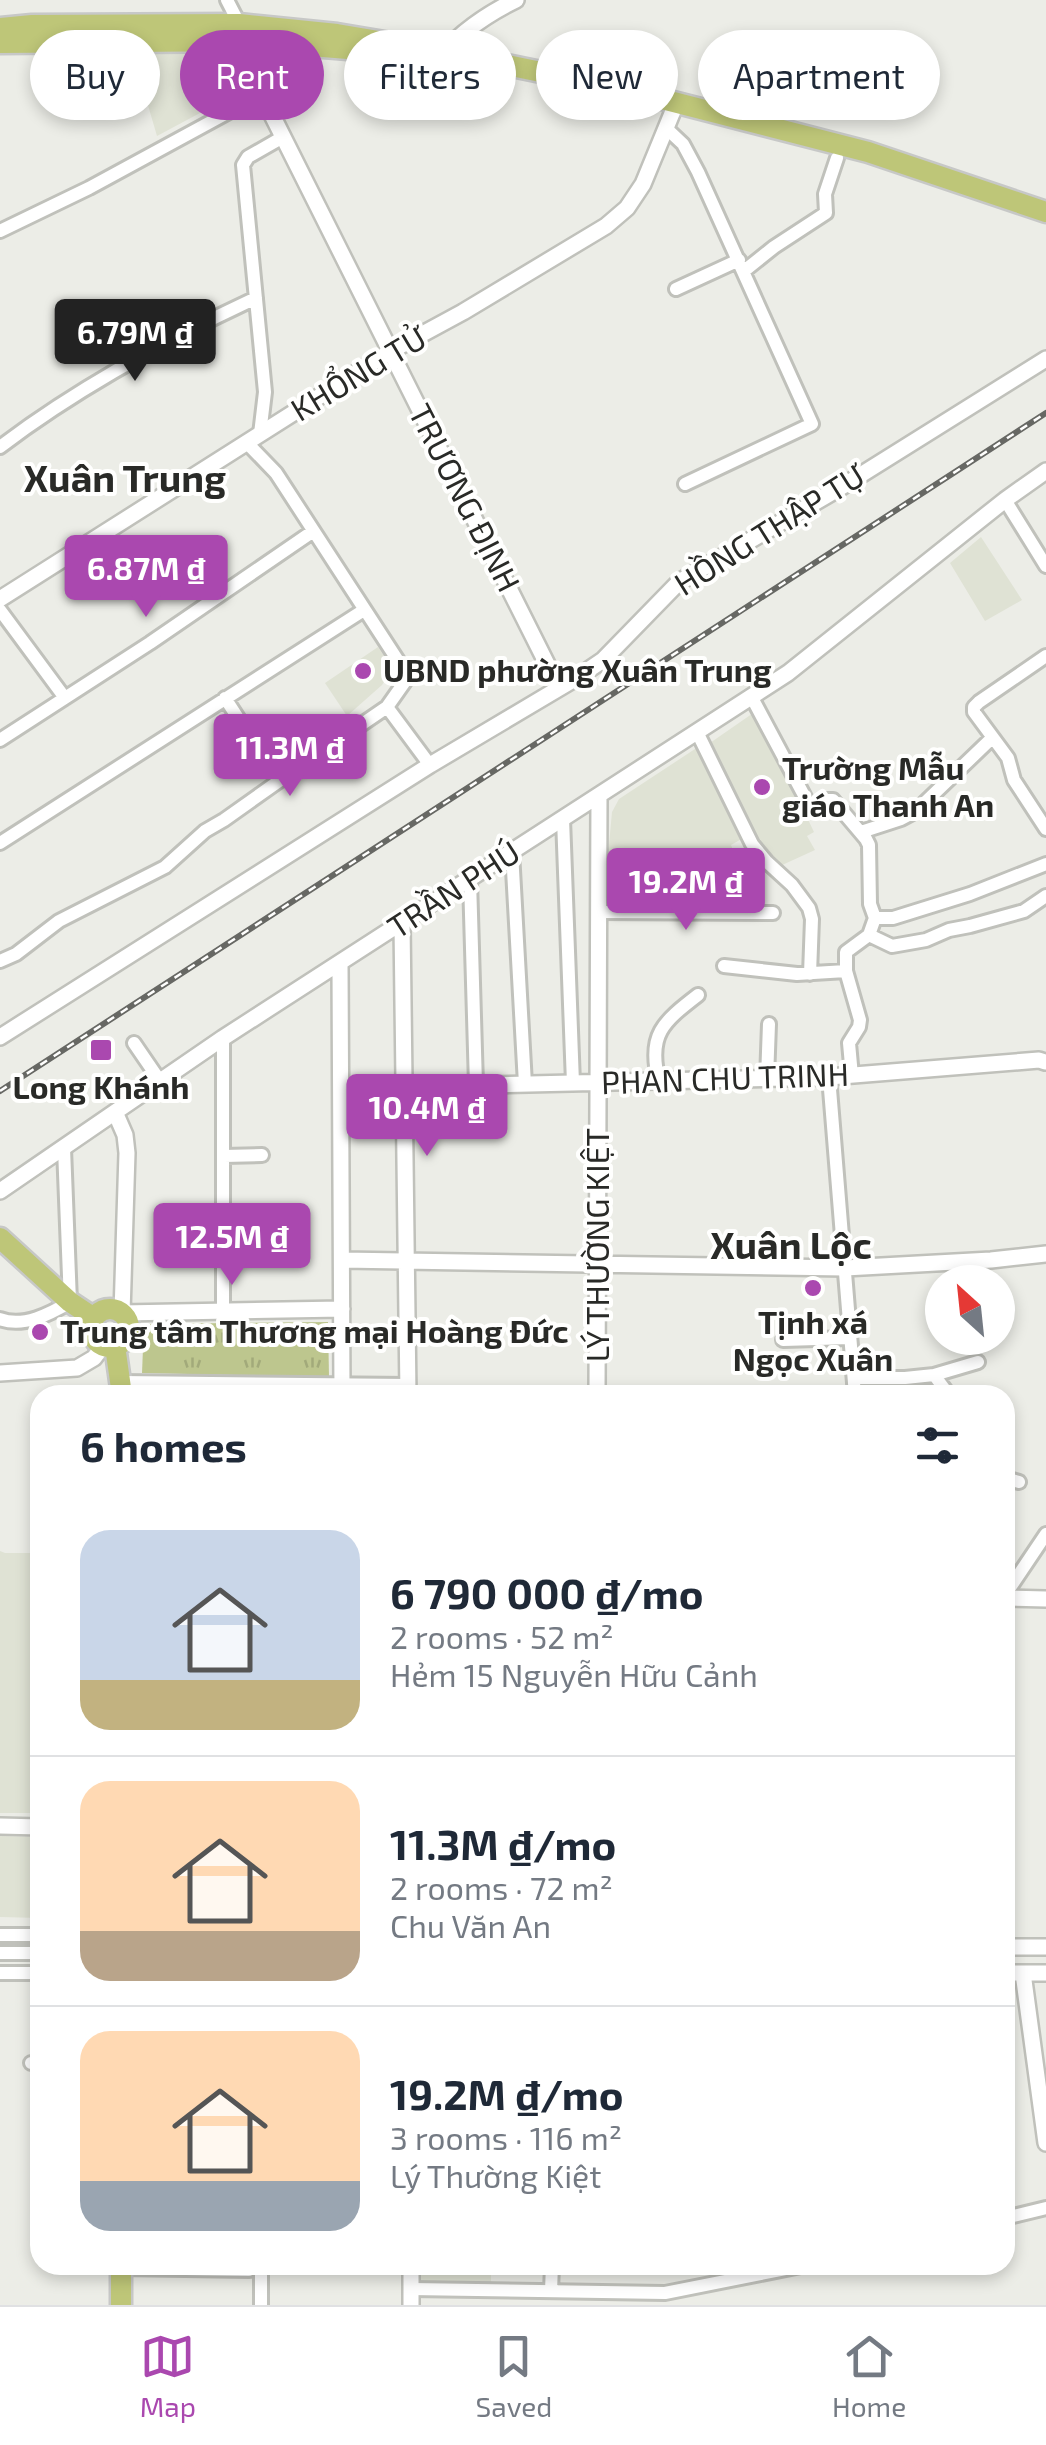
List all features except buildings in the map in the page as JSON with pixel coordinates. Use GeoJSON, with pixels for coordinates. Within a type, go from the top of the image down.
{"type":"FeatureCollection","features":[{"type":"Feature","properties":{"kind":"main road"},"geometry":{"type":"LineString","coordinates":[[0,28],[180,30]]}},
{"type":"Feature","properties":{"kind":"main road"},"geometry":{"type":"LineString","coordinates":[[0,43],[180,35]]}},
{"type":"Feature","properties":{"kind":"main road"},"geometry":{"type":"LineString","coordinates":[[516,70],[619,88],[868,152],[1046,212]]}},
{"type":"Feature","properties":{"kind":"main road"},"geometry":{"type":"LineString","coordinates":[[670,120],[837,158],[1046,224]]}},
{"type":"Feature","properties":{"kind":"main road"},"geometry":{"type":"LineString","coordinates":[[0,1238],[70,1302],[94,1318]]}},
{"type":"Feature","properties":{"kind":"main road"},"geometry":{"type":"LineString","coordinates":[[109,1346],[124,1342],[128,1334],[128,1322],[115,1309],[106,1309],[94,1318],[91,1326],[92,1336],[109,1346],[120,1385]]}},
{"type":"Feature","properties":{"kind":"main road"},"geometry":{"type":"LineString","coordinates":[[120,2305],[121,2275]]}},
{"type":"Feature","properties":{"kind":"street"},"geometry":{"type":"LineString","coordinates":[[227,0],[237,30]]}},
{"type":"Feature","properties":{"kind":"street"},"geometry":{"type":"LineString","coordinates":[[466,30],[493,5],[516,0]]}},
{"type":"Feature","properties":{"kind":"street"},"geometry":{"type":"LineString","coordinates":[[0,231],[214,120]]}},
{"type":"Feature","properties":{"kind":"street","name":"TRƯƠNG ĐỊNH"},"geometry":{"type":"LineString","coordinates":[[275,120],[559,688]]}},
{"type":"Feature","properties":{"kind":"street"},"geometry":{"type":"LineString","coordinates":[[670,120],[692,158],[812,424],[685,484]]}},
{"type":"Feature","properties":{"kind":"street","name":"KHỔNG TỬ"},"geometry":{"type":"LineString","coordinates":[[0,599],[390,352],[570,249],[618,216],[636,197],[651,170],[670,120]]}},
{"type":"Feature","properties":{"kind":"street"},"geometry":{"type":"LineString","coordinates":[[0,961],[73,913],[165,867],[205,831],[387,707],[406,680],[253,438],[265,392],[243,166],[248,156],[283,137]]}},
{"type":"Feature","properties":{"kind":"street"},"geometry":{"type":"LineString","coordinates":[[676,289],[741,266],[826,213],[825,194],[837,158]]}},
{"type":"Feature","properties":{"kind":"street"},"geometry":{"type":"LineString","coordinates":[[0,447],[100,380],[193,327],[256,298]]}},
{"type":"Feature","properties":{"kind":"street","name":"HỒNG THẬP TỰ"},"geometry":{"type":"LineString","coordinates":[[0,1037],[603,660],[680,582],[1046,359]]}},
{"type":"Feature","properties":{"kind":"street","name":"TRẦN PHÚ"},"geometry":{"type":"LineString","coordinates":[[0,1192],[223,1038],[804,661],[1046,471]]}},
{"type":"Feature","properties":{"kind":"street"},"geometry":{"type":"LineString","coordinates":[[1005,500],[1046,566]]}},
{"type":"Feature","properties":{"kind":"street"},"geometry":{"type":"LineString","coordinates":[[0,740],[312,532]]}},
{"type":"Feature","properties":{"kind":"street"},"geometry":{"type":"LineString","coordinates":[[0,610],[65,698]]}},
{"type":"Feature","properties":{"kind":"street"},"geometry":{"type":"LineString","coordinates":[[0,843],[364,610]]}},
{"type":"Feature","properties":{"kind":"street"},"geometry":{"type":"LineString","coordinates":[[1046,656],[974,706],[975,716],[1008,758],[1014,780],[1046,829]]}},
{"type":"Feature","properties":{"kind":"street"},"geometry":{"type":"LineString","coordinates":[[751,696],[807,802],[812,805],[833,800],[868,845],[870,904],[875,918],[869,936],[846,952],[846,971],[860,1020],[849,1043],[852,1076]]}},
{"type":"Feature","properties":{"kind":"street"},"geometry":{"type":"LineString","coordinates":[[224,698],[279,781]]}},
{"type":"Feature","properties":{"kind":"street"},"geometry":{"type":"LineString","coordinates":[[387,707],[430,766]]}},
{"type":"Feature","properties":{"kind":"street"},"geometry":{"type":"LineString","coordinates":[[696,732],[752,844],[810,908],[810,974]]}},
{"type":"Feature","properties":{"kind":"street"},"geometry":{"type":"LineString","coordinates":[[861,832],[916,811],[992,738]]}},
{"type":"Feature","properties":{"kind":"street","name":"LÝ THƯỜNG KIỆT"},"geometry":{"type":"LineString","coordinates":[[598,1385],[600,796]]}},
{"type":"Feature","properties":{"kind":"street"},"geometry":{"type":"LineString","coordinates":[[562,820],[573,1083]]}},
{"type":"Feature","properties":{"kind":"street"},"geometry":{"type":"LineString","coordinates":[[512,852],[525,1084]]}},
{"type":"Feature","properties":{"kind":"street"},"geometry":{"type":"LineString","coordinates":[[875,918],[894,918],[1046,864]]}},
{"type":"Feature","properties":{"kind":"street"},"geometry":{"type":"LineString","coordinates":[[470,880],[476,1086]]}},
{"type":"Feature","properties":{"kind":"street"},"geometry":{"type":"LineString","coordinates":[[869,936],[892,946],[926,940],[949,930],[1024,911],[1046,896]]}},
{"type":"Feature","properties":{"kind":"street"},"geometry":{"type":"LineString","coordinates":[[599,912],[773,912]]}},
{"type":"Feature","properties":{"kind":"street"},"geometry":{"type":"LineString","coordinates":[[402,924],[408,1385]]}},
{"type":"Feature","properties":{"kind":"street"},"geometry":{"type":"LineString","coordinates":[[340,964],[342,1385]]}},
{"type":"Feature","properties":{"kind":"street"},"geometry":{"type":"LineString","coordinates":[[724,966],[810,974],[846,971]]}},
{"type":"Feature","properties":{"kind":"street"},"geometry":{"type":"LineString","coordinates":[[660,1081],[654,1061],[658,1034],[670,1016],[698,995]]}},
{"type":"Feature","properties":{"kind":"street"},"geometry":{"type":"LineString","coordinates":[[767,1078],[768,1024]]}},
{"type":"Feature","properties":{"kind":"street"},"geometry":{"type":"LineString","coordinates":[[223,1038],[223,1310]]}},
{"type":"Feature","properties":{"kind":"street"},"geometry":{"type":"LineString","coordinates":[[134,1043],[160,1082]]}},
{"type":"Feature","properties":{"kind":"street","name":"PHAN CHU TRINH"},"geometry":{"type":"LineString","coordinates":[[404,1087],[829,1077],[1046,1062]]}},
{"type":"Feature","properties":{"kind":"street"},"geometry":{"type":"LineString","coordinates":[[829,1077],[854,1385]]}},
{"type":"Feature","properties":{"kind":"street"},"geometry":{"type":"LineString","coordinates":[[115,1112],[127,1152],[122,1313],[342,1308]]}},
{"type":"Feature","properties":{"kind":"street"},"geometry":{"type":"LineString","coordinates":[[0,1319],[6,1322],[39,1318],[70,1302],[64,1148]]}},
{"type":"Feature","properties":{"kind":"street"},"geometry":{"type":"LineString","coordinates":[[224,1156],[262,1155]]}},
{"type":"Feature","properties":{"kind":"street"},"geometry":{"type":"LineString","coordinates":[[342,1260],[844,1268],[1046,1254]]}},
{"type":"Feature","properties":{"kind":"street"},"geometry":{"type":"LineString","coordinates":[[783,1340],[850,1338]]}},
{"type":"Feature","properties":{"kind":"street"},"geometry":{"type":"LineString","coordinates":[[0,1373],[77,1368],[109,1346]]}},
{"type":"Feature","properties":{"kind":"street"},"geometry":{"type":"LineString","coordinates":[[854,1378],[934,1375],[978,1362]]}},
{"type":"Feature","properties":{"kind":"street"},"geometry":{"type":"LineString","coordinates":[[934,1375],[942,1385]]}},
{"type":"Feature","properties":{"kind":"street"},"geometry":{"type":"LineString","coordinates":[[1015,1581],[1046,1534]]}},
{"type":"Feature","properties":{"kind":"street"},"geometry":{"type":"LineString","coordinates":[[1015,1597],[1046,1599]]}},
{"type":"Feature","properties":{"kind":"street"},"geometry":{"type":"LineString","coordinates":[[0,1826],[30,1827]]}},
{"type":"Feature","properties":{"kind":"street"},"geometry":{"type":"LineString","coordinates":[[0,1935],[30,1935]]}},
{"type":"Feature","properties":{"kind":"street"},"geometry":{"type":"LineString","coordinates":[[1015,1947],[1046,1947]]}},
{"type":"Feature","properties":{"kind":"street"},"geometry":{"type":"LineString","coordinates":[[0,1953],[30,1952]]}},
{"type":"Feature","properties":{"kind":"street"},"geometry":{"type":"LineString","coordinates":[[0,1973],[30,1973]]}},
{"type":"Feature","properties":{"kind":"street"},"geometry":{"type":"LineString","coordinates":[[1015,1973],[1046,1973]]}},
{"type":"Feature","properties":{"kind":"street"},"geometry":{"type":"LineString","coordinates":[[1022,1973],[1046,2143]]}},
{"type":"Feature","properties":{"kind":"street"},"geometry":{"type":"LineString","coordinates":[[1015,2216],[1046,2208]]}},
{"type":"Feature","properties":{"kind":"street"},"geometry":{"type":"LineString","coordinates":[[259,2275],[260,2305]]}},
{"type":"Feature","properties":{"kind":"street"},"geometry":{"type":"LineString","coordinates":[[551,2291],[552,2275]]}},
{"type":"Feature","properties":{"kind":"street"},"geometry":{"type":"LineString","coordinates":[[411,2297],[551,2291],[665,2293],[756,2275]]}},
{"type":"Feature","properties":{"kind":"shaded area"},"geometry":{"type":"Polygon","coordinates":[[[160,50],[180,50],[180,120],[187,120],[157,136],[152,120],[160,120],[160,50]]]}},
{"type":"Feature","properties":{"kind":"shaded area"},"geometry":{"type":"Polygon","coordinates":[[[981,537],[1022,600],[985,621],[950,563],[981,537]]]}},
{"type":"Feature","properties":{"kind":"shaded area"},"geometry":{"type":"Polygon","coordinates":[[[378,647],[392,670],[382,685],[347,716],[325,683],[378,647]]]}},
{"type":"Feature","properties":{"kind":"shaded area","name":"Trường Mẫu giáo Thanh An"},"geometry":{"type":"Polygon","coordinates":[[[759,709],[814,832],[807,836],[815,850],[780,866],[759,846],[710,743],[759,709]]]}},
{"type":"Feature","properties":{"kind":"shaded area"},"geometry":{"type":"Polygon","coordinates":[[[698,747],[745,837],[731,845],[752,900],[608,899],[612,812],[619,799],[698,747]]]}},
{"type":"Feature","properties":{"kind":"shaded area"},"geometry":{"type":"Polygon","coordinates":[[[0,1551],[30,1553],[30,1813],[0,1813],[0,1551]]]}},
{"type":"Feature","properties":{"kind":"shaded area"},"geometry":{"type":"Polygon","coordinates":[[[0,1836],[30,1837],[30,1918],[0,1917],[0,1836]]]}},
{"type":"Feature","properties":{"kind":"shaded area"},"geometry":{"type":"Polygon","coordinates":[[[419,2275],[491,2275],[491,2293],[419,2293],[419,2275]]]}},
{"type":"Feature","properties":{"kind":"green space"},"geometry":{"type":"Polygon","coordinates":[[[328,1322],[329,1377],[142,1373],[144,1324],[328,1322]]]}},
{"type":"Feature","properties":{"kind":"railway"},"geometry":{"type":"LineString","coordinates":[[0,1091],[1046,413]]}},
{"type":"Feature","properties":{"kind":"place","name":"UBND phường Xuân Trung"},"geometry":{"type":"Point","coordinates":[363,671]}},
{"type":"Feature","properties":{"kind":"place","name":"Trường Mẫu giáo Thanh An"},"geometry":{"type":"Point","coordinates":[762,787]}},
{"type":"Feature","properties":{"kind":"place","name":"Long Khánh"},"geometry":{"type":"Point","coordinates":[101,1050]}},
{"type":"Feature","properties":{"kind":"place","name":"Tịnh xá Ngọc Xuân"},"geometry":{"type":"Point","coordinates":[813,1288]}},
{"type":"Feature","properties":{"kind":"place","name":"Trung tâm Thương mại Hoàng Đức"},"geometry":{"type":"Point","coordinates":[40,1332]}},
{"type":"Feature","properties":{"kind":"district","name":"Xuân Trung"},"geometry":{"type":"Point","coordinates":[125,479]}},
{"type":"Feature","properties":{"kind":"district","name":"Xuân Lộc"},"geometry":{"type":"Point","coordinates":[791,1246]}}]}
